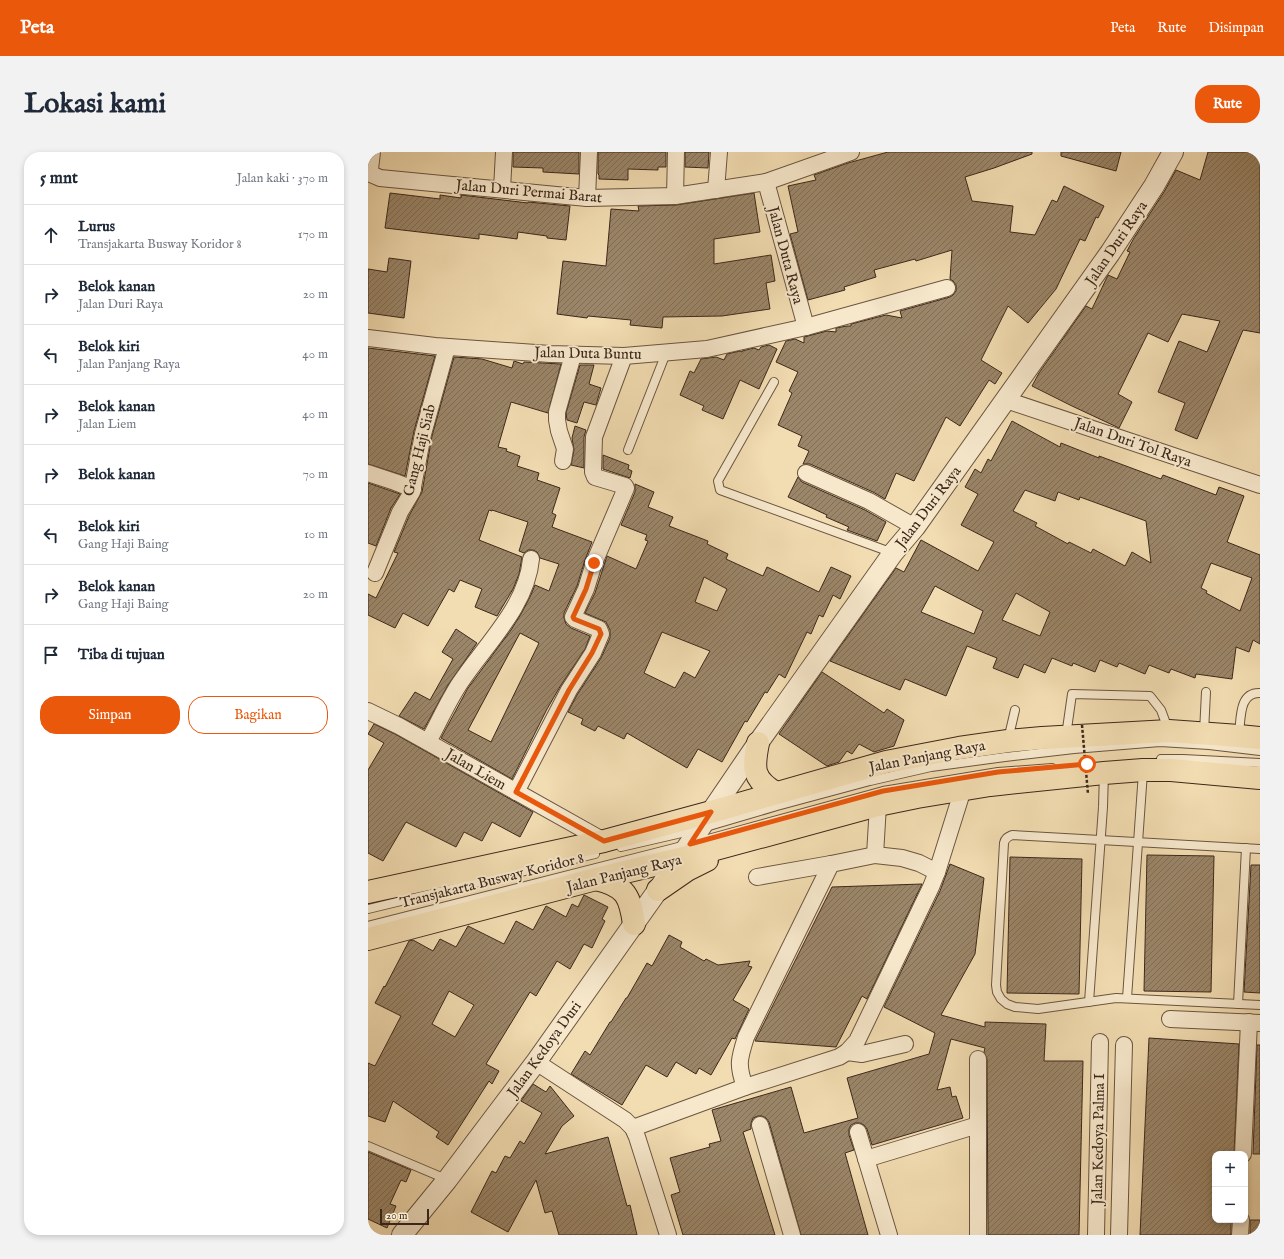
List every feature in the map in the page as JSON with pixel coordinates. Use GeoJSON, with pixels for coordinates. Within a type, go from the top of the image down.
{"type":"FeatureCollection","features":[{"type":"Feature","properties":{"kind":"main road","name":"Jalan Panjang Raya"},"geometry":{"type":"LineString","coordinates":[[368,939],[596,879],[695,836],[776,793],[886,762],[959,748],[1074,731],[1204,733],[1250,737]]}},
{"type":"Feature","properties":{"kind":"main road"},"geometry":{"type":"LineString","coordinates":[[758,743],[755,766],[756,775],[764,785],[776,793]]}},
{"type":"Feature","properties":{"kind":"main road","name":"Jalan Panjang Raya"},"geometry":{"type":"LineString","coordinates":[[368,892],[607,847],[695,836],[751,839],[878,805],[963,788],[1104,773],[1149,765],[1170,770],[1260,778]]}},
{"type":"Feature","properties":{"kind":"main road"},"geometry":{"type":"LineString","coordinates":[[658,890],[687,870],[751,839]]}},
{"type":"Feature","properties":{"kind":"main road"},"geometry":{"type":"LineString","coordinates":[[596,879],[610,882],[625,893],[632,909],[634,924]]}},
{"type":"Feature","properties":{"kind":"street","name":"Jalan Duri Permai Barat"},"geometry":{"type":"LineString","coordinates":[[372,152],[370,169],[371,174],[380,178],[587,198],[675,196],[766,182],[851,152]]}},
{"type":"Feature","properties":{"kind":"street"},"geometry":{"type":"LineString","coordinates":[[502,189],[504,152]]}},
{"type":"Feature","properties":{"kind":"street"},"geometry":{"type":"LineString","coordinates":[[587,198],[589,152]]}},
{"type":"Feature","properties":{"kind":"street"},"geometry":{"type":"LineString","coordinates":[[675,196],[676,152]]}},
{"type":"Feature","properties":{"kind":"street"},"geometry":{"type":"LineString","coordinates":[[716,190],[719,152]]}},
{"type":"Feature","properties":{"kind":"street","name":"Jalan Duri Raya"},"geometry":{"type":"LineString","coordinates":[[695,836],[758,743],[893,553],[915,527],[1114,247],[1154,186],[1173,152]]}},
{"type":"Feature","properties":{"kind":"street","name":"Jalan Duta Raya"},"geometry":{"type":"LineString","coordinates":[[766,182],[806,327]]}},
{"type":"Feature","properties":{"kind":"street","name":"Jalan Duta Buntu"},"geometry":{"type":"LineString","coordinates":[[368,338],[447,347],[573,354],[624,356],[666,353],[707,349],[806,327],[947,288]]}},
{"type":"Feature","properties":{"kind":"street","name":"Gang Haji Siab"},"geometry":{"type":"LineString","coordinates":[[376,573],[400,512],[413,489],[423,434],[447,347]]}},
{"type":"Feature","properties":{"kind":"street"},"geometry":{"type":"LineString","coordinates":[[563,461],[565,449],[559,431],[557,412],[573,354]]}},
{"type":"Feature","properties":{"kind":"street"},"geometry":{"type":"LineString","coordinates":[[516,792],[569,690],[592,653],[601,634],[599,629],[574,619],[573,617],[586,589],[594,563],[626,488],[624,486],[595,477],[593,472],[594,437],[624,356]]}},
{"type":"Feature","properties":{"kind":"street","name":"Jalan Duri Tol Raya"},"geometry":{"type":"LineString","coordinates":[[1006,400],[1260,485]]}},
{"type":"Feature","properties":{"kind":"street"},"geometry":{"type":"LineString","coordinates":[[368,473],[413,489]]}},
{"type":"Feature","properties":{"kind":"street"},"geometry":{"type":"LineString","coordinates":[[806,473],[869,501],[915,527]]}},
{"type":"Feature","properties":{"kind":"street"},"geometry":{"type":"LineString","coordinates":[[428,742],[460,683],[512,611],[527,581],[531,559]]}},
{"type":"Feature","properties":{"kind":"street","name":"Jalan Liem"},"geometry":{"type":"LineString","coordinates":[[368,711],[400,726],[516,792],[607,847]]}},
{"type":"Feature","properties":{"kind":"street"},"geometry":{"type":"LineString","coordinates":[[633,1128],[745,1087],[839,1057],[847,1052],[857,1041],[938,872],[963,788]]}},
{"type":"Feature","properties":{"kind":"street"},"geometry":{"type":"LineString","coordinates":[[874,855],[878,805]]}},
{"type":"Feature","properties":{"kind":"street","name":"Jalan Kedoya Duri"},"geometry":{"type":"LineString","coordinates":[[402,1235],[447,1180],[536,1062],[695,836]]}},
{"type":"Feature","properties":{"kind":"street"},"geometry":{"type":"LineString","coordinates":[[757,877],[874,855],[902,858],[919,863],[938,872]]}},
{"type":"Feature","properties":{"kind":"street"},"geometry":{"type":"LineString","coordinates":[[745,1087],[740,1073],[740,1056],[746,1037],[831,864]]}},
{"type":"Feature","properties":{"kind":"street"},"geometry":{"type":"LineString","coordinates":[[1170,1019],[1254,1022],[1243,1151]]}},
{"type":"Feature","properties":{"kind":"street","name":"Jalan Kedoya Palma I"},"geometry":{"type":"LineString","coordinates":[[1096,1235],[1100,1042]]}},
{"type":"Feature","properties":{"kind":"street"},"geometry":{"type":"LineString","coordinates":[[847,1052],[862,1054],[905,1044]]}},
{"type":"Feature","properties":{"kind":"street","name":"Jalan Kedoya Palma I"},"geometry":{"type":"LineString","coordinates":[[1119,1235],[1124,1045]]}},
{"type":"Feature","properties":{"kind":"street"},"geometry":{"type":"LineString","coordinates":[[978,1059],[978,1235]]}},
{"type":"Feature","properties":{"kind":"street"},"geometry":{"type":"LineString","coordinates":[[536,1062],[625,1120],[633,1128],[668,1235]]}},
{"type":"Feature","properties":{"kind":"street"},"geometry":{"type":"LineString","coordinates":[[760,1125],[792,1235]]}},
{"type":"Feature","properties":{"kind":"street"},"geometry":{"type":"LineString","coordinates":[[866,1159],[978,1126]]}},
{"type":"Feature","properties":{"kind":"street"},"geometry":{"type":"LineString","coordinates":[[858,1132],[889,1235]]}},
{"type":"Feature","properties":{"kind":"street"},"geometry":{"type":"LineString","coordinates":[[1097,1168],[1120,1169]]}},
{"type":"Feature","properties":{"kind":"street"},"geometry":{"type":"LineString","coordinates":[[1240,1235],[1241,1223]]}},
{"type":"Feature","properties":{"kind":"lane"},"geometry":{"type":"LineString","coordinates":[[628,450],[666,353]]}},
{"type":"Feature","properties":{"kind":"lane"},"geometry":{"type":"LineString","coordinates":[[774,382],[718,481],[720,490],[893,553]]}},
{"type":"Feature","properties":{"kind":"lane"},"geometry":{"type":"LineString","coordinates":[[1204,733],[1206,692]]}},
{"type":"Feature","properties":{"kind":"lane"},"geometry":{"type":"LineString","coordinates":[[1250,737],[1242,706],[1249,694],[1260,693]]}},
{"type":"Feature","properties":{"kind":"lane"},"geometry":{"type":"LineString","coordinates":[[1074,731],[1072,694],[1150,696],[1161,710],[1169,732]]}},
{"type":"Feature","properties":{"kind":"lane"},"geometry":{"type":"LineString","coordinates":[[1008,741],[1015,710]]}},
{"type":"Feature","properties":{"kind":"lane","name":"Transjakarta Busway Koridor 8"},"geometry":{"type":"LineString","coordinates":[[695,836],[777,806],[870,781],[931,767],[1074,749],[1160,742],[1260,750]]}},
{"type":"Feature","properties":{"kind":"lane"},"geometry":{"type":"LineString","coordinates":[[1127,998],[1138,843],[1149,765],[1183,759],[1260,763]]}},
{"type":"Feature","properties":{"kind":"lane","name":"Transjakarta Busway Koridor 8"},"geometry":{"type":"LineString","coordinates":[[368,926],[695,836],[883,791],[998,772],[1058,767]]}},
{"type":"Feature","properties":{"kind":"lane"},"geometry":{"type":"LineString","coordinates":[[1089,1002],[1104,773]]}},
{"type":"Feature","properties":{"kind":"lane"},"geometry":{"type":"LineString","coordinates":[[1260,849],[1012,835],[1007,838],[1004,843],[996,984],[997,992],[1001,999],[1007,1004],[1015,1007],[1038,1009],[1116,998],[1260,1005]]}},
{"type":"Feature","properties":{"kind":"lane","name":"Transjakarta Busway Koridor 8"},"geometry":{"type":"LineString","coordinates":[[368,909],[607,847]]}},
{"type":"Feature","properties":{"kind":"lane"},"geometry":{"type":"LineString","coordinates":[[1238,1004],[1246,848]]}},
{"type":"Feature","properties":{"kind":"lane"},"geometry":{"type":"LineString","coordinates":[[368,1146],[447,1180]]}},
{"type":"Feature","properties":{"kind":"path"},"geometry":{"type":"LineString","coordinates":[[1074,731],[1088,794]]}},
{"type":"Feature","properties":{"kind":"building"},"geometry":{"type":"Polygon","coordinates":[[[513,152],[579,152],[579,174],[543,172],[543,168],[513,167],[513,152]]]}},
{"type":"Feature","properties":{"kind":"building"},"geometry":{"type":"Polygon","coordinates":[[[598,152],[666,152],[666,167],[658,167],[658,170],[628,169],[628,180],[599,179],[598,152]]]}},
{"type":"Feature","properties":{"kind":"building"},"geometry":{"type":"Polygon","coordinates":[[[685,152],[709,152],[708,168],[685,167],[685,152]]]}},
{"type":"Feature","properties":{"kind":"building"},"geometry":{"type":"Polygon","coordinates":[[[888,152],[1032,152],[1032,154],[965,177],[972,201],[1013,206],[1010,232],[1035,235],[1052,200],[1057,202],[1064,186],[1104,206],[1098,218],[1096,217],[1085,241],[1080,239],[1056,289],[1028,323],[1008,306],[981,360],[1002,373],[995,384],[989,380],[960,426],[946,417],[914,481],[896,473],[885,499],[873,492],[810,464],[803,464],[809,451],[798,446],[802,436],[778,425],[792,393],[789,391],[798,372],[776,362],[786,341],[795,339],[804,343],[804,337],[827,331],[836,332],[836,328],[851,326],[851,324],[886,315],[902,318],[900,311],[950,297],[956,291],[956,285],[950,279],[952,250],[916,261],[915,259],[874,270],[876,277],[844,287],[845,290],[808,300],[790,234],[798,232],[788,186],[816,180],[814,175],[848,163],[888,152]]]}},
{"type":"Feature","properties":{"kind":"building"},"geometry":{"type":"Polygon","coordinates":[[[1061,152],[1121,152],[1116,171],[1061,156],[1061,152]]]}},
{"type":"Feature","properties":{"kind":"building"},"geometry":{"type":"Polygon","coordinates":[[[1208,152],[1260,152],[1260,333],[1243,330],[1197,439],[1175,430],[1185,403],[1158,392],[1179,341],[1207,352],[1220,321],[1182,314],[1168,342],[1148,333],[1118,394],[1132,402],[1119,428],[1032,386],[1039,373],[1086,306],[1092,309],[1108,275],[1117,279],[1130,252],[1127,251],[1134,238],[1164,192],[1176,170],[1200,180],[1208,152]]]}},
{"type":"Feature","properties":{"kind":"building"},"geometry":{"type":"Polygon","coordinates":[[[390,193],[440,199],[440,195],[461,198],[461,195],[528,203],[570,206],[566,240],[518,232],[517,239],[479,234],[479,239],[385,228],[390,193]]]}},
{"type":"Feature","properties":{"kind":"building"},"geometry":{"type":"Polygon","coordinates":[[[754,193],[760,232],[714,239],[714,264],[771,255],[775,281],[766,283],[770,309],[722,316],[663,317],[662,328],[630,325],[631,320],[588,316],[587,318],[557,314],[563,261],[606,266],[611,209],[639,211],[638,206],[676,205],[754,193]]]}},
{"type":"Feature","properties":{"kind":"building"},"geometry":{"type":"Polygon","coordinates":[[[389,258],[411,261],[404,318],[368,313],[368,269],[387,272],[389,258]]]}},
{"type":"Feature","properties":{"kind":"building"},"geometry":{"type":"Polygon","coordinates":[[[769,345],[777,349],[759,389],[740,380],[723,419],[702,410],[704,406],[680,395],[690,371],[694,373],[701,359],[716,357],[724,360],[727,354],[740,351],[742,352],[754,348],[759,350],[761,347],[769,345]]]}},
{"type":"Feature","properties":{"kind":"building"},"geometry":{"type":"Polygon","coordinates":[[[368,348],[435,356],[414,431],[405,476],[368,464],[368,348]]]}},
{"type":"Feature","properties":{"kind":"building"},"geometry":{"type":"Polygon","coordinates":[[[454,357],[482,359],[512,368],[514,361],[523,364],[524,362],[561,364],[548,413],[511,402],[498,447],[507,449],[506,451],[520,456],[517,466],[539,473],[537,480],[560,488],[552,513],[556,515],[552,527],[592,542],[577,586],[564,613],[566,624],[571,628],[590,636],[585,649],[547,709],[512,779],[441,738],[468,688],[521,614],[535,585],[549,591],[559,564],[540,558],[537,552],[533,550],[528,550],[524,553],[519,551],[528,522],[489,510],[479,540],[522,557],[519,574],[513,589],[497,616],[475,607],[482,589],[460,580],[454,592],[449,589],[428,626],[403,613],[395,628],[368,615],[368,594],[376,598],[398,553],[394,552],[409,516],[422,492],[432,436],[454,357]],[[520,633],[468,730],[491,742],[539,643],[520,633]]]}},
{"type":"Feature","properties":{"kind":"building"},"geometry":{"type":"Polygon","coordinates":[[[580,365],[594,365],[589,384],[601,388],[596,405],[584,402],[577,423],[567,420],[566,413],[580,365]]]}},
{"type":"Feature","properties":{"kind":"building"},"geometry":{"type":"Polygon","coordinates":[[[1012,421],[1060,447],[1061,443],[1099,458],[1099,456],[1161,479],[1163,475],[1216,495],[1219,487],[1244,496],[1227,542],[1260,555],[1260,644],[1253,640],[1249,652],[1236,647],[1232,679],[1196,674],[1195,678],[1171,669],[1169,673],[1149,665],[1145,674],[1119,663],[1117,667],[1100,660],[1095,672],[1073,663],[1072,666],[1052,658],[1045,673],[1024,664],[1018,678],[993,668],[997,658],[967,646],[946,696],[905,679],[900,690],[830,661],[896,568],[904,572],[921,540],[978,571],[994,542],[961,525],[978,494],[965,487],[975,469],[981,473],[988,459],[991,461],[1012,421]],[[1025,490],[1013,511],[1037,523],[1035,526],[1068,544],[1069,542],[1091,553],[1093,549],[1125,566],[1132,552],[1151,563],[1146,521],[1080,497],[1079,500],[1058,492],[1055,501],[1025,490]],[[1211,563],[1201,588],[1207,591],[1206,593],[1240,611],[1252,578],[1211,563]],[[935,586],[921,612],[974,634],[983,611],[935,586]],[[1016,593],[1002,620],[1040,636],[1050,612],[1016,593]]]}},
{"type":"Feature","properties":{"kind":"building"},"geometry":{"type":"Polygon","coordinates":[[[575,426],[586,430],[584,437],[584,468],[571,465],[574,450],[572,438],[575,426]]]}},
{"type":"Feature","properties":{"kind":"building"},"geometry":{"type":"Polygon","coordinates":[[[603,455],[629,465],[628,469],[632,471],[630,478],[603,469],[603,455]]]}},
{"type":"Feature","properties":{"kind":"building"},"geometry":{"type":"Polygon","coordinates":[[[798,477],[802,482],[865,510],[886,522],[877,541],[847,530],[849,527],[788,497],[798,477]]]}},
{"type":"Feature","properties":{"kind":"building"},"geometry":{"type":"Polygon","coordinates":[[[368,483],[400,494],[391,508],[376,546],[368,543],[368,483]]]}},
{"type":"Feature","properties":{"kind":"building"},"geometry":{"type":"Polygon","coordinates":[[[635,484],[654,492],[648,507],[673,517],[669,526],[708,541],[707,544],[728,554],[726,559],[763,576],[767,567],[819,592],[831,567],[851,576],[840,599],[833,595],[823,617],[819,615],[811,634],[807,632],[785,678],[779,674],[767,693],[765,692],[747,722],[745,721],[722,762],[698,749],[687,768],[627,733],[624,739],[598,726],[595,731],[581,724],[583,719],[568,712],[601,658],[610,638],[610,630],[606,622],[585,613],[595,593],[607,556],[636,569],[648,541],[645,540],[647,535],[621,525],[635,492],[635,484]],[[704,577],[695,602],[717,611],[727,589],[704,577]],[[662,632],[644,673],[675,688],[684,672],[695,678],[710,651],[662,632]]]}},
{"type":"Feature","properties":{"kind":"building"},"geometry":{"type":"Polygon","coordinates":[[[456,629],[477,643],[448,685],[424,729],[399,716],[415,692],[430,700],[453,659],[442,652],[456,629]]]}},
{"type":"Feature","properties":{"kind":"building"},"geometry":{"type":"Polygon","coordinates":[[[822,672],[884,713],[887,709],[904,720],[894,746],[874,752],[859,744],[852,754],[847,751],[839,762],[827,766],[779,734],[822,672]]]}},
{"type":"Feature","properties":{"kind":"building"},"geometry":{"type":"Polygon","coordinates":[[[374,724],[395,734],[533,812],[520,837],[492,822],[482,841],[464,832],[456,847],[406,822],[383,861],[368,853],[368,770],[384,743],[368,734],[374,724]]]}},
{"type":"Feature","properties":{"kind":"building"},"geometry":{"type":"Polygon","coordinates":[[[1147,855],[1214,856],[1211,992],[1144,991],[1147,855]]]}},
{"type":"Feature","properties":{"kind":"building"},"geometry":{"type":"Polygon","coordinates":[[[1010,857],[1082,859],[1079,994],[1007,993],[1010,857]]]}},
{"type":"Feature","properties":{"kind":"building"},"geometry":{"type":"Polygon","coordinates":[[[950,864],[984,878],[975,954],[941,1015],[985,1027],[985,1022],[1046,1024],[1044,1061],[1083,1061],[1079,1235],[988,1235],[987,1059],[984,1052],[985,1048],[951,1039],[937,1090],[950,1087],[952,1097],[956,1096],[963,1118],[872,1145],[867,1129],[864,1125],[855,1123],[851,1125],[849,1129],[849,1135],[854,1150],[845,1153],[868,1235],[801,1235],[769,1122],[766,1118],[758,1116],[753,1118],[751,1129],[743,1132],[775,1235],[683,1235],[671,1195],[680,1192],[670,1158],[710,1147],[709,1144],[721,1141],[712,1110],[791,1087],[804,1133],[858,1118],[847,1078],[929,1054],[935,1033],[884,1007],[940,891],[950,864]]]}},
{"type":"Feature","properties":{"kind":"building"},"geometry":{"type":"Polygon","coordinates":[[[1251,865],[1260,865],[1260,993],[1244,992],[1251,865]]]}},
{"type":"Feature","properties":{"kind":"building"},"geometry":{"type":"Polygon","coordinates":[[[922,884],[867,999],[862,996],[836,1047],[755,1041],[832,887],[922,884]]]}},
{"type":"Feature","properties":{"kind":"building"},"geometry":{"type":"Polygon","coordinates":[[[584,895],[608,907],[602,919],[605,921],[592,948],[584,944],[570,969],[557,961],[536,996],[530,992],[486,1064],[499,1071],[492,1084],[489,1081],[448,1145],[436,1137],[439,1132],[393,1101],[385,1122],[368,1116],[368,1063],[375,1066],[401,1016],[375,1003],[409,941],[413,940],[433,951],[440,939],[456,947],[468,926],[504,944],[516,921],[533,930],[546,906],[566,917],[572,904],[578,907],[584,895]],[[449,991],[432,1024],[455,1037],[474,1005],[449,991]]]}},
{"type":"Feature","properties":{"kind":"building"},"geometry":{"type":"Polygon","coordinates":[[[669,935],[682,942],[680,947],[704,961],[706,959],[718,965],[750,961],[748,966],[752,967],[733,1000],[749,1009],[735,1039],[732,1038],[711,1075],[699,1068],[696,1074],[676,1062],[667,1077],[646,1065],[622,1105],[571,1074],[585,1051],[590,1055],[627,998],[647,963],[652,966],[669,935]]]}},
{"type":"Feature","properties":{"kind":"building"},"geometry":{"type":"Polygon","coordinates":[[[1149,1038],[1239,1044],[1234,1151],[1212,1151],[1212,1223],[1231,1223],[1231,1235],[1140,1235],[1149,1038]]]}},
{"type":"Feature","properties":{"kind":"building"},"geometry":{"type":"Polygon","coordinates":[[[1257,1045],[1260,1045],[1260,1154],[1253,1154],[1257,1045]]]}},
{"type":"Feature","properties":{"kind":"building"},"geometry":{"type":"Polygon","coordinates":[[[533,1084],[546,1092],[550,1086],[574,1116],[562,1126],[545,1154],[608,1137],[627,1206],[630,1205],[637,1235],[559,1235],[552,1211],[545,1213],[536,1180],[508,1232],[471,1212],[492,1171],[496,1173],[505,1156],[510,1158],[520,1141],[524,1144],[542,1113],[521,1101],[533,1084]]]}},
{"type":"Feature","properties":{"kind":"building"},"geometry":{"type":"Polygon","coordinates":[[[368,1152],[411,1170],[406,1182],[401,1180],[390,1204],[396,1206],[387,1228],[368,1219],[368,1152]]]}},
{"type":"Feature","properties":{"kind":"building"},"geometry":{"type":"Polygon","coordinates":[[[1250,1220],[1260,1220],[1260,1235],[1250,1235],[1250,1220]]]}},
{"type":"Feature","properties":{"kind":"route"},"geometry":{"type":"LineString","coordinates":[[594,563],[586,589],[573,614],[573,617],[574,619],[599,629],[601,634],[592,653],[569,690],[516,792],[604,841],[711,812],[690,844],[883,791],[998,772],[1087,764]]}}]}
